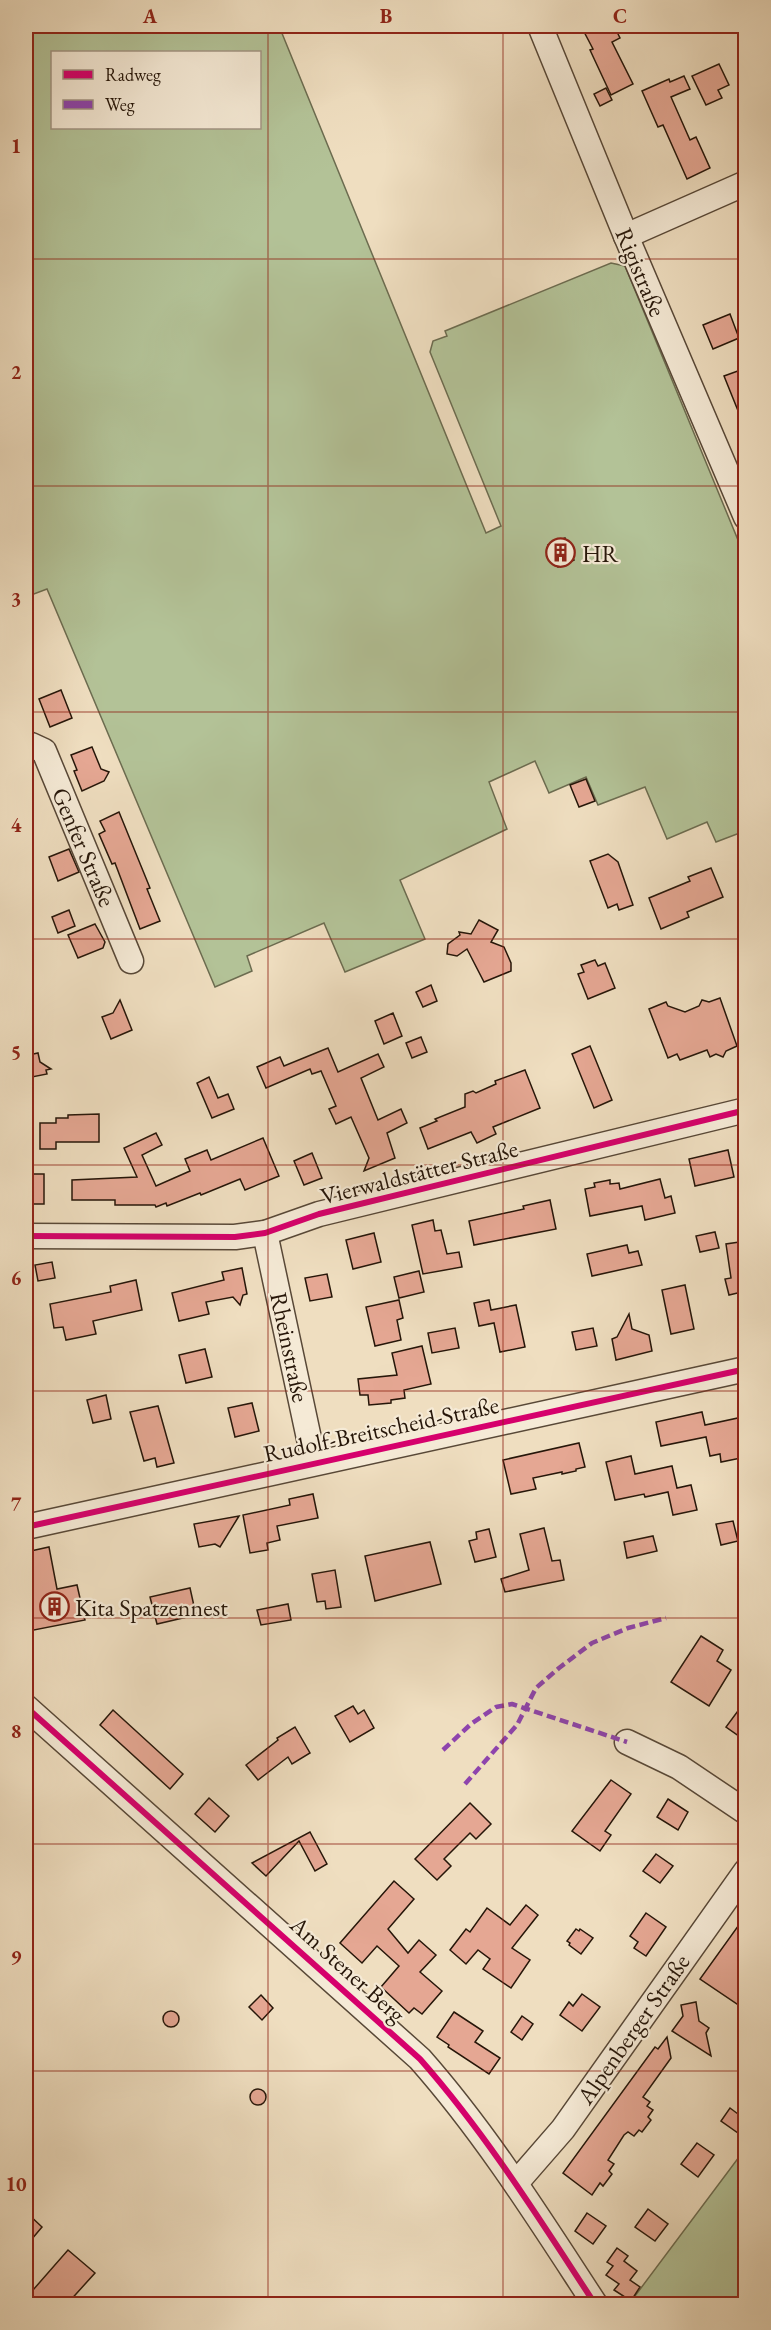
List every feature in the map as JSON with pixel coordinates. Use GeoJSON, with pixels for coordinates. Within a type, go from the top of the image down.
{"type":"FeatureCollection","features":[{"type":"Feature","properties":{"kind":"street","name":"Rigistraße"},"geometry":{"type":"LineString","coordinates":[[540,26],[626,236],[746,517]]}},
{"type":"Feature","properties":{"kind":"street"},"geometry":{"type":"LineString","coordinates":[[626,236],[746,183]]}},
{"type":"Feature","properties":{"kind":"street","name":"Genfer Straße"},"geometry":{"type":"LineString","coordinates":[[26,747],[31,745],[44,751],[131,961]]}},
{"type":"Feature","properties":{"kind":"street","name":"Vierwaldstätter Straße"},"geometry":{"type":"LineString","coordinates":[[26,1236],[236,1238],[265,1233],[319,1214],[746,1110]]}},
{"type":"Feature","properties":{"kind":"street","name":"Rheinstraße"},"geometry":{"type":"LineString","coordinates":[[265,1233],[314,1462]]}},
{"type":"Feature","properties":{"kind":"street","name":"Rudolf-Breitscheid-Straße"},"geometry":{"type":"LineString","coordinates":[[26,1527],[746,1369]]}},
{"type":"Feature","properties":{"kind":"street","name":"Am Stener Berg"},"geometry":{"type":"LineString","coordinates":[[26,1707],[420,2059],[457,2101],[516,2183],[595,2304]]}},
{"type":"Feature","properties":{"kind":"street"},"geometry":{"type":"LineString","coordinates":[[627,1742],[679,1767],[746,1812]]}},
{"type":"Feature","properties":{"kind":"street","name":"Alpenberger Straße"},"geometry":{"type":"LineString","coordinates":[[516,2183],[563,2129],[746,1871]]}},
{"type":"Feature","properties":{"kind":"green space"},"geometry":{"type":"Polygon","coordinates":[[[26,26],[279,26],[486,533],[501,526],[430,352],[433,341],[447,336],[445,331],[611,263],[625,266],[745,557],[745,831],[716,842],[707,822],[667,839],[645,787],[598,805],[586,777],[549,793],[535,761],[489,782],[507,829],[400,880],[425,939],[345,972],[324,923],[247,956],[252,971],[215,987],[47,589],[26,597],[26,26]]]}},
{"type":"Feature","properties":{"kind":"green space"},"geometry":{"type":"Polygon","coordinates":[[[745,2149],[745,2304],[629,2304],[745,2149]]]}},
{"type":"Feature","properties":{"kind":"building"},"geometry":{"type":"Polygon","coordinates":[[[581,26],[614,26],[620,38],[612,42],[633,84],[611,95],[590,50],[593,49],[581,26]]]}},
{"type":"Feature","properties":{"kind":"building"},"geometry":{"type":"Polygon","coordinates":[[[719,64],[729,85],[718,90],[722,98],[706,105],[692,76],[719,64]]]}},
{"type":"Feature","properties":{"kind":"building"},"geometry":{"type":"Polygon","coordinates":[[[684,76],[690,89],[671,97],[690,140],[696,137],[710,168],[687,179],[663,125],[658,127],[642,91],[669,79],[670,82],[684,76]]]}},
{"type":"Feature","properties":{"kind":"building"},"geometry":{"type":"Polygon","coordinates":[[[606,88],[612,100],[600,106],[594,94],[606,88]]]}},
{"type":"Feature","properties":{"kind":"building"},"geometry":{"type":"Polygon","coordinates":[[[730,314],[739,338],[713,349],[703,325],[730,314]]]}},
{"type":"Feature","properties":{"kind":"building"},"geometry":{"type":"Polygon","coordinates":[[[746,368],[746,428],[745,428],[724,376],[746,368]]]}},
{"type":"Feature","properties":{"kind":"building","name":"HR"},"geometry":{"type":"Polygon","coordinates":[[[565,538],[574,560],[558,567],[548,545],[565,538]]]}},
{"type":"Feature","properties":{"kind":"building"},"geometry":{"type":"Polygon","coordinates":[[[61,690],[72,718],[50,727],[39,699],[61,690]]]}},
{"type":"Feature","properties":{"kind":"building"},"geometry":{"type":"Polygon","coordinates":[[[92,747],[101,769],[109,772],[104,781],[82,791],[74,771],[77,770],[71,755],[92,747]]]}},
{"type":"Feature","properties":{"kind":"building"},"geometry":{"type":"Polygon","coordinates":[[[586,779],[595,801],[579,807],[570,785],[586,779]]]}},
{"type":"Feature","properties":{"kind":"building"},"geometry":{"type":"Polygon","coordinates":[[[119,812],[150,888],[147,889],[160,921],[140,929],[115,863],[112,864],[99,834],[105,831],[100,821],[119,812]]]}},
{"type":"Feature","properties":{"kind":"building"},"geometry":{"type":"Polygon","coordinates":[[[69,849],[79,872],[58,881],[49,857],[69,849]]]}},
{"type":"Feature","properties":{"kind":"building"},"geometry":{"type":"Polygon","coordinates":[[[608,854],[618,862],[633,905],[619,910],[617,904],[608,908],[590,861],[608,854]]]}},
{"type":"Feature","properties":{"kind":"building"},"geometry":{"type":"Polygon","coordinates":[[[711,868],[723,897],[687,912],[689,917],[661,929],[649,898],[690,881],[688,877],[711,868]]]}},
{"type":"Feature","properties":{"kind":"building"},"geometry":{"type":"Polygon","coordinates":[[[69,910],[75,926],[58,933],[52,917],[69,910]]]}},
{"type":"Feature","properties":{"kind":"building"},"geometry":{"type":"Polygon","coordinates":[[[479,920],[498,930],[491,942],[504,947],[511,963],[511,971],[484,982],[467,949],[457,956],[447,954],[448,944],[460,935],[459,932],[471,934],[479,920]]]}},
{"type":"Feature","properties":{"kind":"building"},"geometry":{"type":"Polygon","coordinates":[[[95,924],[105,942],[103,948],[78,958],[68,935],[95,924]]]}},
{"type":"Feature","properties":{"kind":"building"},"geometry":{"type":"Polygon","coordinates":[[[595,960],[598,966],[605,963],[615,988],[588,999],[578,974],[584,972],[581,965],[595,960]]]}},
{"type":"Feature","properties":{"kind":"building"},"geometry":{"type":"Polygon","coordinates":[[[431,985],[437,1001],[423,1007],[416,992],[431,985]]]}},
{"type":"Feature","properties":{"kind":"building"},"geometry":{"type":"Polygon","coordinates":[[[720,998],[737,1046],[726,1051],[723,1057],[716,1054],[710,1057],[707,1050],[680,1060],[677,1054],[668,1058],[649,1009],[666,1002],[668,1006],[685,1012],[699,1006],[702,1000],[709,1002],[720,998]]]}},
{"type":"Feature","properties":{"kind":"building"},"geometry":{"type":"Polygon","coordinates":[[[120,1000],[132,1030],[111,1039],[102,1017],[113,1013],[120,1000]]]}},
{"type":"Feature","properties":{"kind":"building"},"geometry":{"type":"Polygon","coordinates":[[[393,1013],[402,1036],[384,1044],[375,1021],[393,1013]]]}},
{"type":"Feature","properties":{"kind":"building"},"geometry":{"type":"Polygon","coordinates":[[[421,1037],[427,1052],[412,1058],[406,1043],[421,1037]]]}},
{"type":"Feature","properties":{"kind":"building"},"geometry":{"type":"Polygon","coordinates":[[[590,1046],[612,1100],[594,1108],[572,1054],[590,1046]]]}},
{"type":"Feature","properties":{"kind":"building"},"geometry":{"type":"Polygon","coordinates":[[[328,1048],[338,1072],[378,1054],[384,1067],[361,1078],[378,1120],[401,1109],[407,1123],[387,1133],[395,1158],[364,1171],[369,1158],[351,1117],[336,1124],[329,1109],[336,1106],[321,1071],[312,1074],[310,1069],[266,1088],[257,1067],[280,1057],[284,1066],[328,1048]]]}},
{"type":"Feature","properties":{"kind":"building"},"geometry":{"type":"Polygon","coordinates":[[[26,1053],[29,1055],[38,1053],[40,1062],[51,1069],[46,1070],[47,1074],[32,1077],[31,1074],[26,1075],[26,1053]]]}},
{"type":"Feature","properties":{"kind":"building"},"geometry":{"type":"Polygon","coordinates":[[[525,1070],[540,1108],[493,1127],[496,1134],[477,1143],[471,1132],[428,1149],[420,1128],[437,1121],[435,1119],[465,1107],[465,1094],[473,1091],[476,1093],[496,1084],[495,1081],[525,1070]]]}},
{"type":"Feature","properties":{"kind":"building"},"geometry":{"type":"Polygon","coordinates":[[[209,1077],[218,1098],[228,1094],[234,1109],[212,1118],[197,1083],[209,1077]]]}},
{"type":"Feature","properties":{"kind":"building"},"geometry":{"type":"Polygon","coordinates":[[[99,1114],[99,1142],[56,1142],[56,1149],[40,1149],[40,1123],[56,1123],[56,1118],[68,1118],[68,1115],[99,1114]]]}},
{"type":"Feature","properties":{"kind":"building"},"geometry":{"type":"Polygon","coordinates":[[[156,1133],[162,1145],[142,1155],[156,1186],[190,1171],[185,1159],[207,1150],[211,1160],[263,1138],[279,1176],[245,1190],[240,1179],[167,1206],[166,1203],[156,1207],[155,1205],[115,1205],[115,1200],[72,1200],[72,1180],[137,1177],[124,1148],[156,1133]]]}},
{"type":"Feature","properties":{"kind":"building"},"geometry":{"type":"Polygon","coordinates":[[[728,1150],[734,1177],[695,1186],[689,1159],[728,1150]]]}},
{"type":"Feature","properties":{"kind":"building"},"geometry":{"type":"Polygon","coordinates":[[[312,1153],[322,1178],[304,1185],[294,1161],[312,1153]]]}},
{"type":"Feature","properties":{"kind":"building"},"geometry":{"type":"Polygon","coordinates":[[[26,1174],[44,1174],[44,1204],[26,1204],[26,1174]]]}},
{"type":"Feature","properties":{"kind":"building"},"geometry":{"type":"Polygon","coordinates":[[[660,1179],[665,1198],[671,1196],[675,1213],[645,1220],[642,1206],[590,1216],[585,1189],[595,1187],[594,1183],[610,1180],[610,1184],[619,1183],[620,1189],[660,1179]]]}},
{"type":"Feature","properties":{"kind":"building"},"geometry":{"type":"Polygon","coordinates":[[[550,1200],[556,1229],[474,1245],[469,1221],[524,1209],[523,1206],[550,1200]]]}},
{"type":"Feature","properties":{"kind":"building"},"geometry":{"type":"Polygon","coordinates":[[[433,1220],[435,1231],[441,1230],[447,1254],[459,1252],[462,1267],[423,1274],[412,1225],[433,1220]]]}},
{"type":"Feature","properties":{"kind":"building"},"geometry":{"type":"Polygon","coordinates":[[[715,1232],[719,1248],[700,1252],[696,1236],[715,1232]]]}},
{"type":"Feature","properties":{"kind":"building"},"geometry":{"type":"Polygon","coordinates":[[[374,1233],[381,1262],[353,1269],[346,1240],[374,1233]]]}},
{"type":"Feature","properties":{"kind":"building"},"geometry":{"type":"Polygon","coordinates":[[[746,1241],[746,1260],[742,1261],[746,1275],[746,1291],[729,1295],[725,1279],[731,1278],[726,1244],[746,1241]]]}},
{"type":"Feature","properties":{"kind":"building"},"geometry":{"type":"Polygon","coordinates":[[[627,1245],[629,1253],[638,1251],[642,1265],[592,1276],[587,1254],[627,1245]]]}},
{"type":"Feature","properties":{"kind":"building"},"geometry":{"type":"Polygon","coordinates":[[[52,1262],[55,1278],[38,1281],[35,1265],[52,1262]]]}},
{"type":"Feature","properties":{"kind":"building"},"geometry":{"type":"Polygon","coordinates":[[[242,1268],[247,1294],[243,1295],[240,1305],[233,1297],[206,1302],[209,1314],[179,1321],[172,1293],[224,1280],[222,1272],[242,1268]]]}},
{"type":"Feature","properties":{"kind":"building"},"geometry":{"type":"Polygon","coordinates":[[[419,1271],[424,1292],[399,1298],[394,1277],[419,1271]]]}},
{"type":"Feature","properties":{"kind":"building"},"geometry":{"type":"Polygon","coordinates":[[[327,1274],[332,1297],[310,1301],[305,1278],[327,1274]]]}},
{"type":"Feature","properties":{"kind":"building"},"geometry":{"type":"Polygon","coordinates":[[[136,1280],[142,1310],[93,1321],[96,1334],[66,1340],[63,1327],[54,1328],[50,1304],[111,1292],[110,1286],[136,1280]]]}},
{"type":"Feature","properties":{"kind":"building"},"geometry":{"type":"Polygon","coordinates":[[[685,1285],[694,1329],[671,1334],[662,1290],[685,1285]]]}},
{"type":"Feature","properties":{"kind":"building"},"geometry":{"type":"Polygon","coordinates":[[[399,1300],[403,1318],[397,1320],[401,1340],[375,1346],[366,1307],[399,1300]]]}},
{"type":"Feature","properties":{"kind":"building"},"geometry":{"type":"Polygon","coordinates":[[[489,1300],[491,1310],[516,1305],[525,1347],[500,1352],[494,1323],[479,1326],[474,1303],[489,1300]]]}},
{"type":"Feature","properties":{"kind":"building"},"geometry":{"type":"Polygon","coordinates":[[[629,1314],[632,1329],[649,1335],[652,1351],[616,1360],[612,1339],[617,1337],[629,1314]]]}},
{"type":"Feature","properties":{"kind":"building"},"geometry":{"type":"Polygon","coordinates":[[[455,1328],[459,1348],[432,1353],[428,1333],[455,1328]]]}},
{"type":"Feature","properties":{"kind":"building"},"geometry":{"type":"Polygon","coordinates":[[[593,1328],[597,1346],[576,1350],[572,1332],[593,1328]]]}},
{"type":"Feature","properties":{"kind":"building"},"geometry":{"type":"Polygon","coordinates":[[[422,1346],[431,1384],[404,1390],[405,1398],[391,1400],[391,1403],[369,1405],[368,1395],[360,1395],[358,1379],[397,1375],[392,1353],[422,1346]]]}},
{"type":"Feature","properties":{"kind":"building"},"geometry":{"type":"Polygon","coordinates":[[[205,1349],[212,1377],[186,1383],[179,1355],[205,1349]]]}},
{"type":"Feature","properties":{"kind":"building"},"geometry":{"type":"Polygon","coordinates":[[[106,1395],[111,1419],[93,1423],[87,1400],[106,1395]]]}},
{"type":"Feature","properties":{"kind":"building"},"geometry":{"type":"Polygon","coordinates":[[[252,1403],[259,1431],[235,1437],[228,1408],[252,1403]]]}},
{"type":"Feature","properties":{"kind":"building"},"geometry":{"type":"Polygon","coordinates":[[[158,1406],[174,1463],[157,1467],[155,1458],[144,1461],[130,1412],[158,1406]]]}},
{"type":"Feature","properties":{"kind":"building"},"geometry":{"type":"Polygon","coordinates":[[[702,1412],[705,1425],[738,1418],[746,1457],[721,1462],[720,1454],[710,1456],[706,1437],[661,1446],[656,1422],[702,1412]]]}},
{"type":"Feature","properties":{"kind":"building"},"geometry":{"type":"Polygon","coordinates":[[[579,1443],[585,1467],[562,1474],[562,1472],[533,1478],[536,1489],[511,1494],[503,1460],[579,1443]]]}},
{"type":"Feature","properties":{"kind":"building"},"geometry":{"type":"Polygon","coordinates":[[[631,1456],[635,1474],[672,1466],[677,1488],[691,1485],[697,1510],[673,1515],[668,1492],[615,1500],[606,1462],[631,1456]]]}},
{"type":"Feature","properties":{"kind":"building"},"geometry":{"type":"Polygon","coordinates":[[[313,1494],[318,1518],[277,1526],[280,1540],[267,1543],[268,1550],[250,1553],[243,1515],[290,1505],[289,1499],[313,1494]]]}},
{"type":"Feature","properties":{"kind":"building"},"geometry":{"type":"Polygon","coordinates":[[[239,1516],[220,1547],[215,1544],[199,1547],[194,1524],[239,1516]]]}},
{"type":"Feature","properties":{"kind":"building"},"geometry":{"type":"Polygon","coordinates":[[[733,1521],[738,1541],[721,1545],[716,1524],[733,1521]]]}},
{"type":"Feature","properties":{"kind":"building"},"geometry":{"type":"Polygon","coordinates":[[[544,1528],[552,1561],[560,1560],[564,1580],[505,1592],[501,1579],[529,1570],[520,1534],[544,1528]]]}},
{"type":"Feature","properties":{"kind":"building"},"geometry":{"type":"Polygon","coordinates":[[[489,1529],[496,1557],[475,1562],[469,1541],[477,1539],[476,1532],[489,1529]]]}},
{"type":"Feature","properties":{"kind":"building"},"geometry":{"type":"Polygon","coordinates":[[[653,1536],[657,1551],[627,1558],[624,1542],[653,1536]]]}},
{"type":"Feature","properties":{"kind":"building"},"geometry":{"type":"Polygon","coordinates":[[[430,1542],[441,1584],[375,1601],[365,1556],[430,1542]]]}},
{"type":"Feature","properties":{"kind":"building"},"geometry":{"type":"Polygon","coordinates":[[[49,1547],[57,1589],[77,1585],[85,1620],[29,1631],[26,1623],[26,1596],[31,1595],[26,1569],[28,1563],[26,1552],[49,1547]]]}},
{"type":"Feature","properties":{"kind":"building"},"geometry":{"type":"Polygon","coordinates":[[[335,1570],[341,1607],[326,1609],[325,1601],[317,1602],[312,1574],[335,1570]]]}},
{"type":"Feature","properties":{"kind":"building"},"geometry":{"type":"Polygon","coordinates":[[[190,1588],[196,1615],[157,1624],[150,1597],[190,1588]]]}},
{"type":"Feature","properties":{"kind":"building"},"geometry":{"type":"Polygon","coordinates":[[[288,1604],[291,1620],[261,1625],[257,1610],[288,1604]]]}},
{"type":"Feature","properties":{"kind":"building"},"geometry":{"type":"Polygon","coordinates":[[[701,1636],[723,1650],[717,1661],[731,1670],[709,1706],[671,1682],[701,1636]]]}},
{"type":"Feature","properties":{"kind":"building"},"geometry":{"type":"Polygon","coordinates":[[[746,1700],[746,1741],[726,1727],[746,1700]]]}},
{"type":"Feature","properties":{"kind":"building"},"geometry":{"type":"Polygon","coordinates":[[[353,1706],[358,1714],[364,1710],[374,1728],[350,1742],[335,1716],[353,1706]]]}},
{"type":"Feature","properties":{"kind":"building"},"geometry":{"type":"Polygon","coordinates":[[[113,1710],[183,1774],[170,1789],[100,1725],[113,1710]]]}},
{"type":"Feature","properties":{"kind":"building"},"geometry":{"type":"Polygon","coordinates":[[[295,1727],[310,1753],[292,1764],[288,1757],[258,1780],[246,1765],[278,1740],[277,1738],[295,1727]]]}},
{"type":"Feature","properties":{"kind":"building"},"geometry":{"type":"Polygon","coordinates":[[[611,1780],[631,1794],[605,1831],[611,1835],[600,1851],[572,1831],[611,1780]]]}},
{"type":"Feature","properties":{"kind":"building"},"geometry":{"type":"Polygon","coordinates":[[[209,1798],[229,1816],[215,1832],[195,1814],[209,1798]]]}},
{"type":"Feature","properties":{"kind":"building"},"geometry":{"type":"Polygon","coordinates":[[[668,1799],[688,1812],[678,1830],[657,1817],[668,1799]]]}},
{"type":"Feature","properties":{"kind":"building"},"geometry":{"type":"Polygon","coordinates":[[[470,1803],[491,1824],[476,1839],[470,1833],[444,1859],[451,1866],[437,1880],[415,1859],[470,1803]]]}},
{"type":"Feature","properties":{"kind":"building"},"geometry":{"type":"Polygon","coordinates":[[[310,1832],[327,1864],[315,1871],[299,1841],[266,1876],[252,1863],[310,1832]]]}},
{"type":"Feature","properties":{"kind":"building"},"geometry":{"type":"Polygon","coordinates":[[[656,1854],[673,1866],[660,1883],[643,1871],[656,1854]]]}},
{"type":"Feature","properties":{"kind":"building"},"geometry":{"type":"Polygon","coordinates":[[[394,1881],[414,1899],[388,1929],[408,1953],[419,1940],[436,1955],[420,1972],[442,1991],[422,2014],[414,2008],[409,2013],[381,1987],[399,1966],[377,1946],[362,1963],[340,1943],[394,1881]]]}},
{"type":"Feature","properties":{"kind":"building"},"geometry":{"type":"Polygon","coordinates":[[[526,1905],[538,1915],[512,1948],[530,1960],[511,1988],[483,1969],[490,1959],[478,1950],[466,1964],[450,1950],[466,1929],[470,1932],[487,1908],[510,1925],[526,1905]]]}},
{"type":"Feature","properties":{"kind":"building"},"geometry":{"type":"Polygon","coordinates":[[[646,1913],[666,1927],[646,1956],[634,1948],[638,1942],[630,1936],[646,1913]]]}},
{"type":"Feature","properties":{"kind":"building"},"geometry":{"type":"Polygon","coordinates":[[[746,1915],[746,2010],[700,1979],[746,1915]]]}},
{"type":"Feature","properties":{"kind":"building"},"geometry":{"type":"Polygon","coordinates":[[[576,1929],[579,1931],[580,1929],[593,1938],[581,1954],[567,1941],[576,1929]]]}},
{"type":"Feature","properties":{"kind":"building"},"geometry":{"type":"Polygon","coordinates":[[[582,1994],[600,2007],[582,2031],[560,2015],[569,2002],[573,2006],[582,1994]]]}},
{"type":"Feature","properties":{"kind":"building"},"geometry":{"type":"Polygon","coordinates":[[[261,1995],[273,2008],[262,2020],[249,2007],[261,1995]]]}},
{"type":"Feature","properties":{"kind":"building"},"geometry":{"type":"Polygon","coordinates":[[[696,2002],[699,2021],[709,2028],[706,2033],[711,2056],[672,2031],[683,2016],[681,2005],[696,2002]]]}},
{"type":"Feature","properties":{"kind":"building"},"geometry":{"type":"Polygon","coordinates":[[[171,2011],[179,2019],[171,2027],[163,2019],[171,2011]]]}},
{"type":"Feature","properties":{"kind":"building"},"geometry":{"type":"Polygon","coordinates":[[[454,2012],[483,2031],[475,2042],[500,2058],[489,2074],[437,2037],[454,2012]]]}},
{"type":"Feature","properties":{"kind":"building"},"geometry":{"type":"Polygon","coordinates":[[[522,2016],[533,2024],[522,2040],[511,2032],[522,2016]]]}},
{"type":"Feature","properties":{"kind":"building"},"geometry":{"type":"Polygon","coordinates":[[[667,2037],[671,2058],[643,2097],[650,2102],[647,2106],[653,2110],[648,2117],[651,2120],[642,2132],[639,2130],[634,2136],[628,2132],[624,2135],[608,2160],[614,2164],[609,2171],[612,2174],[603,2186],[600,2183],[592,2195],[563,2173],[655,2047],[658,2049],[667,2037]]]}},
{"type":"Feature","properties":{"kind":"building"},"geometry":{"type":"Polygon","coordinates":[[[258,2089],[266,2097],[258,2105],[250,2097],[258,2089]]]}},
{"type":"Feature","properties":{"kind":"building"},"geometry":{"type":"Polygon","coordinates":[[[730,2108],[746,2120],[738,2133],[721,2121],[730,2108]]]}},
{"type":"Feature","properties":{"kind":"building"},"geometry":{"type":"Polygon","coordinates":[[[697,2143],[714,2155],[698,2177],[681,2164],[697,2143]]]}},
{"type":"Feature","properties":{"kind":"building"},"geometry":{"type":"Polygon","coordinates":[[[648,2209],[668,2224],[655,2241],[635,2227],[648,2209]]]}},
{"type":"Feature","properties":{"kind":"building"},"geometry":{"type":"Polygon","coordinates":[[[26,2212],[42,2227],[26,2246],[26,2212]]]}},
{"type":"Feature","properties":{"kind":"building"},"geometry":{"type":"Polygon","coordinates":[[[587,2213],[606,2226],[593,2244],[575,2231],[587,2213]]]}},
{"type":"Feature","properties":{"kind":"building"},"geometry":{"type":"Polygon","coordinates":[[[617,2248],[628,2256],[624,2261],[637,2271],[630,2280],[640,2287],[631,2301],[614,2290],[619,2284],[606,2275],[613,2266],[607,2262],[617,2248]]]}},
{"type":"Feature","properties":{"kind":"building"},"geometry":{"type":"Polygon","coordinates":[[[68,2250],[95,2273],[67,2304],[26,2304],[26,2298],[68,2250]]]}},
{"type":"Feature","properties":{"kind":"marked path"},"geometry":{"type":"LineString","coordinates":[[465,1784],[517,1725],[536,1688],[559,1668],[592,1643],[628,1628],[666,1618]]}},
{"type":"Feature","properties":{"kind":"marked path"},"geometry":{"type":"LineString","coordinates":[[443,1750],[471,1724],[496,1707],[512,1704],[627,1742]]}},
{"type":"Feature","properties":{"kind":"cycle path"},"geometry":{"type":"LineString","coordinates":[[26,1236],[235,1237],[265,1233],[319,1214],[746,1110]]}},
{"type":"Feature","properties":{"kind":"cycle path"},"geometry":{"type":"LineString","coordinates":[[26,1527],[746,1369]]}},
{"type":"Feature","properties":{"kind":"cycle path"},"geometry":{"type":"LineString","coordinates":[[26,1707],[420,2059],[490,2148],[595,2304]]}},
{"type":"Feature","properties":{"kind":"place","name":"HR"},"geometry":{"type":"Point","coordinates":[561,553]}},
{"type":"Feature","properties":{"kind":"place","name":"Kita Spatzennest"},"geometry":{"type":"Point","coordinates":[54,1607]}}]}
